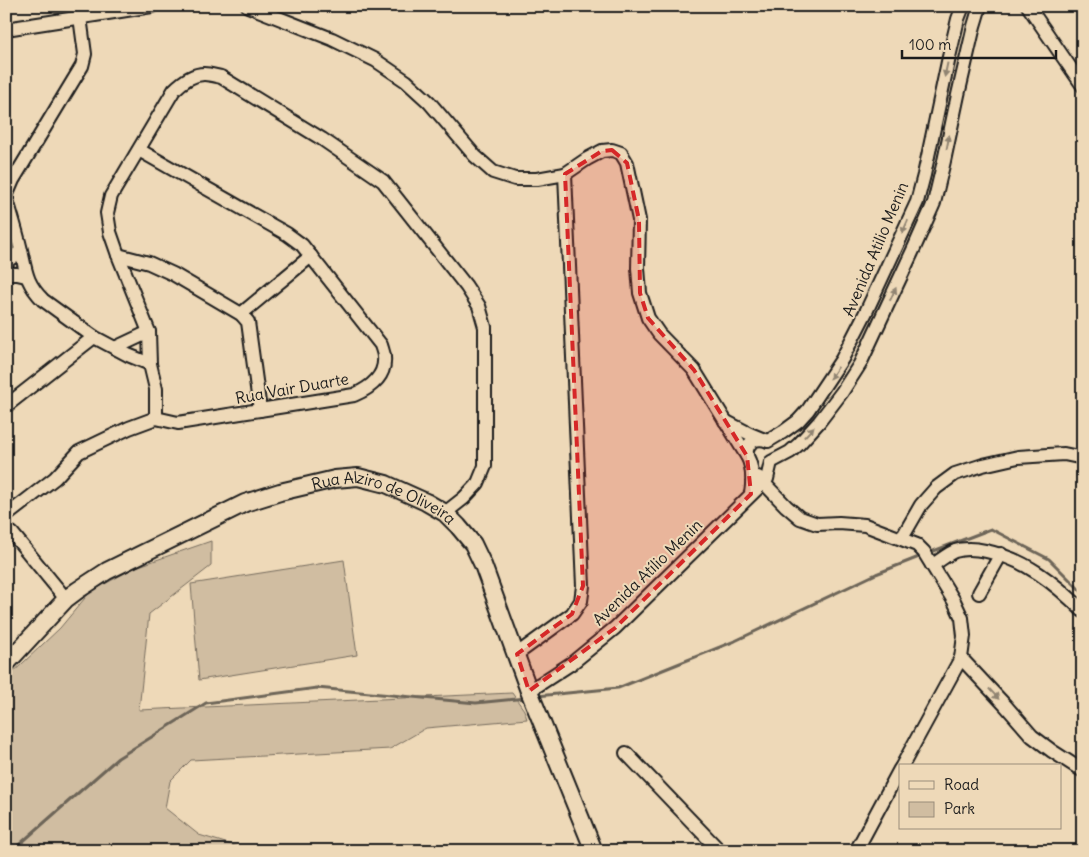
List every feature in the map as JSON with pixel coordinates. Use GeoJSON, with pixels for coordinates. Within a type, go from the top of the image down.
{"type":"FeatureCollection","features":[{"type":"Feature","properties":{"kind":"main road","name":"Rua Alziro de Oliveira"},"geometry":{"type":"LineString","coordinates":[[6,664],[66,599],[78,590],[108,571],[245,503],[280,492],[335,479],[358,477],[386,484],[445,513],[472,544],[483,565],[532,696],[594,851]]}},
{"type":"Feature","properties":{"kind":"street"},"geometry":{"type":"LineString","coordinates":[[6,29],[152,6]]}},
{"type":"Feature","properties":{"kind":"street"},"geometry":{"type":"LineString","coordinates":[[248,6],[332,39],[375,60],[406,81],[429,102],[475,156],[493,172],[515,179],[537,180],[565,174],[602,151],[612,150],[621,153],[627,163],[639,220],[638,268],[640,293],[648,318],[659,334],[694,370],[749,463],[763,482],[800,518],[817,524],[865,525],[917,545],[932,565],[962,618],[964,636],[961,658],[903,764]]}},
{"type":"Feature","properties":{"kind":"street","name":"Avenida Atilio Menin"},"geometry":{"type":"LineString","coordinates":[[749,463],[747,448],[751,442],[757,439],[765,440],[783,432],[798,421],[808,410],[842,359],[866,312],[917,202],[949,57],[963,6]]}},
{"type":"Feature","properties":{"kind":"street","name":"Avenida Atilio Menin"},"geometry":{"type":"LineString","coordinates":[[772,462],[790,452],[819,422],[842,392],[860,364],[915,246],[934,204],[980,6]]}},
{"type":"Feature","properties":{"kind":"street"},"geometry":{"type":"LineString","coordinates":[[1028,6],[1078,74],[1083,86]]}},
{"type":"Feature","properties":{"kind":"street"},"geometry":{"type":"LineString","coordinates":[[80,17],[85,54],[82,66],[13,180],[7,194],[26,276],[31,287],[43,300],[94,336],[128,355],[150,364]]}},
{"type":"Feature","properties":{"kind":"street"},"geometry":{"type":"LineString","coordinates":[[6,516],[55,478],[79,452],[129,428],[156,418],[156,389],[150,364],[149,332],[118,256],[110,232],[107,214],[111,196],[174,90],[190,78],[204,74],[221,77],[322,139],[383,182],[466,286],[479,306],[485,328],[485,466],[478,483],[464,498],[445,513]]}},
{"type":"Feature","properties":{"kind":"street","name":"Rua Vair Duarte"},"geometry":{"type":"LineString","coordinates":[[139,150],[287,234],[302,245],[381,345],[384,357],[383,370],[377,381],[366,390],[354,395],[178,423],[156,418]]}},
{"type":"Feature","properties":{"kind":"street"},"geometry":{"type":"LineString","coordinates":[[517,654],[572,614],[581,601],[583,586],[565,174]]}},
{"type":"Feature","properties":{"kind":"street"},"geometry":{"type":"LineString","coordinates":[[6,262],[21,251]]}},
{"type":"Feature","properties":{"kind":"street"},"geometry":{"type":"LineString","coordinates":[[118,256],[149,263],[173,274],[241,314],[248,322],[260,410]]}},
{"type":"Feature","properties":{"kind":"street"},"geometry":{"type":"LineString","coordinates":[[241,314],[311,256]]}},
{"type":"Feature","properties":{"kind":"street"},"geometry":{"type":"LineString","coordinates":[[6,274],[26,276]]}},
{"type":"Feature","properties":{"kind":"street"},"geometry":{"type":"LineString","coordinates":[[115,348],[149,332]]}},
{"type":"Feature","properties":{"kind":"street"},"geometry":{"type":"LineString","coordinates":[[6,406],[94,336]]}},
{"type":"Feature","properties":{"kind":"street"},"geometry":{"type":"LineString","coordinates":[[723,419],[765,440],[773,448],[772,462],[765,466],[749,463]]}},
{"type":"Feature","properties":{"kind":"street"},"geometry":{"type":"LineString","coordinates":[[902,538],[921,505],[936,488],[955,474],[983,465],[1018,458],[1064,454],[1083,458]]}},
{"type":"Feature","properties":{"kind":"street","name":"Avenida Atílio Menin"},"geometry":{"type":"LineString","coordinates":[[532,696],[615,628],[767,479],[772,462]]}},
{"type":"Feature","properties":{"kind":"street"},"geometry":{"type":"LineString","coordinates":[[749,463],[752,494]]}},
{"type":"Feature","properties":{"kind":"street"},"geometry":{"type":"LineString","coordinates":[[12,533],[66,599]]}},
{"type":"Feature","properties":{"kind":"street"},"geometry":{"type":"LineString","coordinates":[[932,565],[956,551],[976,549],[1001,554],[1033,569],[1062,590],[1083,611]]}},
{"type":"Feature","properties":{"kind":"street"},"geometry":{"type":"LineString","coordinates":[[979,593],[1001,554]]}},
{"type":"Feature","properties":{"kind":"street"},"geometry":{"type":"LineString","coordinates":[[961,658],[1032,736],[1083,771]]}},
{"type":"Feature","properties":{"kind":"street"},"geometry":{"type":"LineString","coordinates":[[626,753],[720,851]]}},
{"type":"Feature","properties":{"kind":"street"},"geometry":{"type":"LineString","coordinates":[[856,851],[899,771]]}},
{"type":"Feature","properties":{"kind":"highlighted area"},"geometry":{"type":"Polygon","coordinates":[[[612,150],[627,163],[639,220],[640,293],[648,318],[694,370],[747,456],[751,494],[615,628],[529,691],[517,654],[572,614],[583,586],[565,174],[602,151],[612,150]]]}},
{"type":"Feature","properties":{"kind":"green space"},"geometry":{"type":"Polygon","coordinates":[[[211,541],[211,566],[149,614],[139,710],[512,693],[524,710],[527,719],[426,728],[390,749],[191,760],[170,781],[165,808],[199,835],[252,851],[6,851],[6,679],[60,628],[90,592],[136,567],[211,541]]]}},
{"type":"Feature","properties":{"kind":"green space"},"geometry":{"type":"Polygon","coordinates":[[[344,560],[357,655],[199,680],[191,584],[344,560]]]}},
{"type":"Feature","properties":{"kind":"waterway"},"geometry":{"type":"LineString","coordinates":[[931,552],[991,529],[1049,559],[1083,593]]}},
{"type":"Feature","properties":{"kind":"waterway"},"geometry":{"type":"LineString","coordinates":[[537,696],[618,688],[735,641],[876,574],[919,557]]}},
{"type":"Feature","properties":{"kind":"waterway"},"geometry":{"type":"LineString","coordinates":[[12,851],[118,758],[206,703],[317,688],[476,703],[526,698]]}}]}
